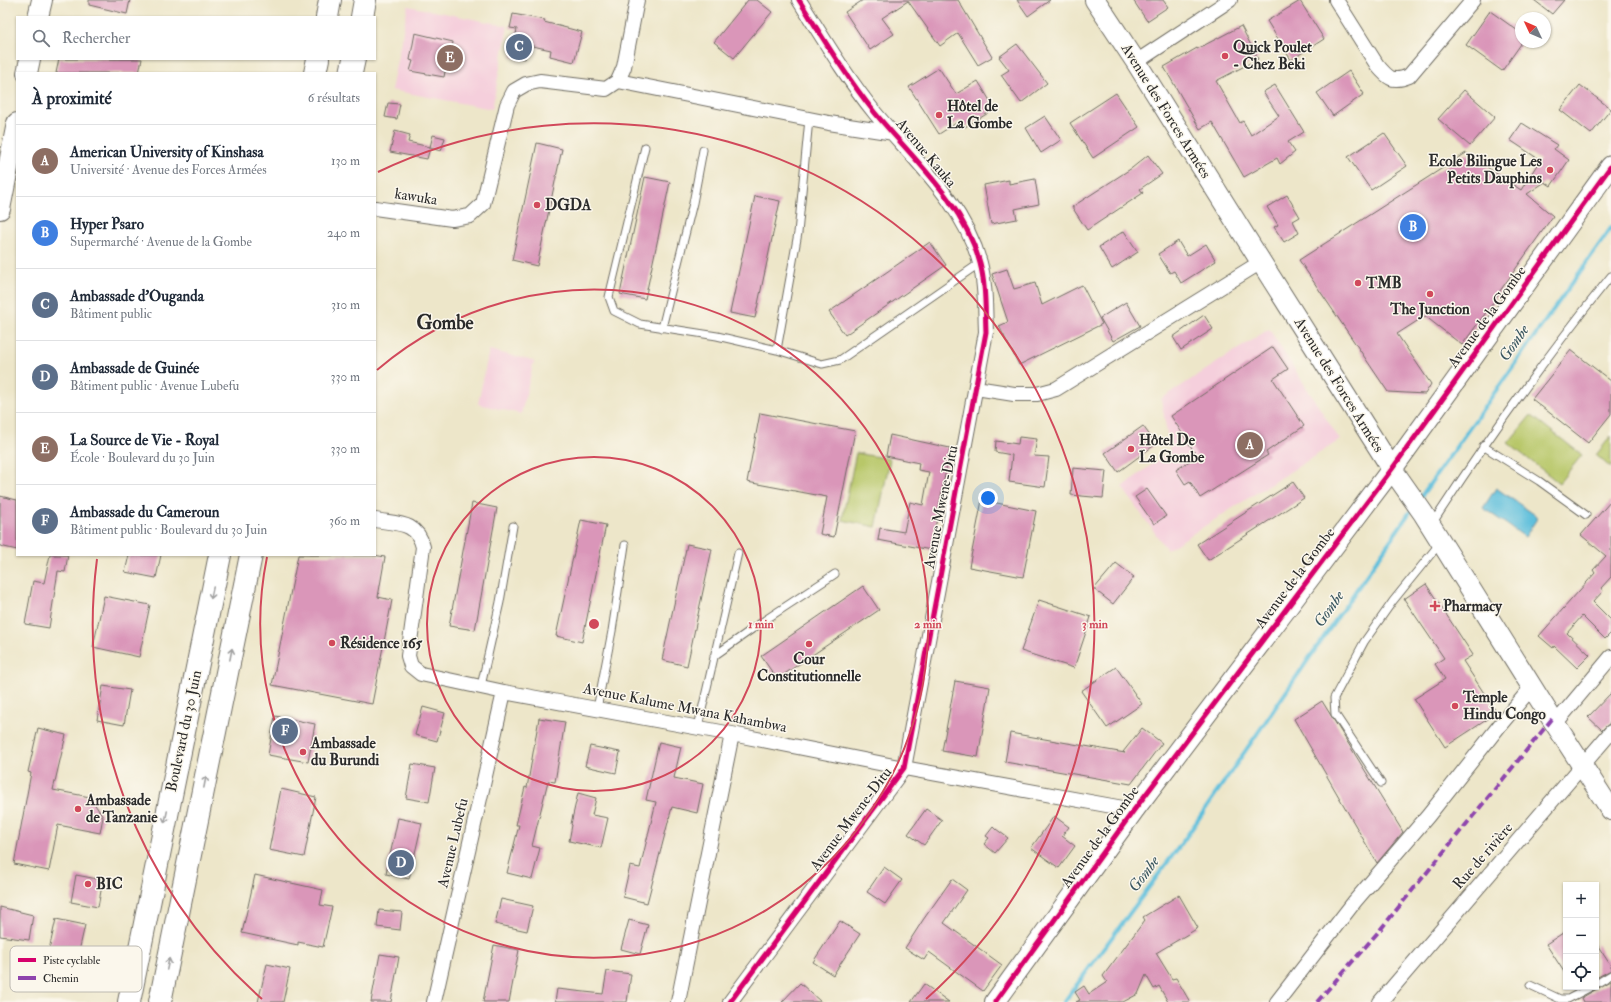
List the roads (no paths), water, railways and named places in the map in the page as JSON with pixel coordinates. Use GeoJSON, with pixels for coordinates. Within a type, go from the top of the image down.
{"type":"FeatureCollection","features":[{"type":"Feature","properties":{"kind":"main road"},"geometry":{"type":"LineString","coordinates":[[327,16],[330,0]]}},
{"type":"Feature","properties":{"kind":"main road"},"geometry":{"type":"LineString","coordinates":[[362,16],[365,0]]}},
{"type":"Feature","properties":{"kind":"main road"},"geometry":{"type":"LineString","coordinates":[[315,72],[318,60]]}},
{"type":"Feature","properties":{"kind":"main road"},"geometry":{"type":"LineString","coordinates":[[351,72],[354,60]]}},
{"type":"Feature","properties":{"kind":"main road","name":"Boulevard du 30 Juin"},"geometry":{"type":"LineString","coordinates":[[140,946],[220,556]]}},
{"type":"Feature","properties":{"kind":"main road","name":"Boulevard du 30 Juin"},"geometry":{"type":"LineString","coordinates":[[160,1002],[251,556]]}},
{"type":"Feature","properties":{"kind":"main road","name":"Boulevard du 30 Juin"},"geometry":{"type":"LineString","coordinates":[[129,1002],[131,992]]}},
{"type":"Feature","properties":{"kind":"street"},"geometry":{"type":"LineString","coordinates":[[38,16],[42,0]]}},
{"type":"Feature","properties":{"kind":"street"},"geometry":{"type":"LineString","coordinates":[[637,0],[624,67],[618,81],[809,119],[894,133]]}},
{"type":"Feature","properties":{"kind":"street","name":"Avenue Kauka"},"geometry":{"type":"LineString","coordinates":[[799,0],[846,74],[876,113],[925,168],[950,201],[969,234],[980,263],[985,291],[986,332],[976,388]]}},
{"type":"Feature","properties":{"kind":"street","name":"Avenue des Forces Armées"},"geometry":{"type":"LineString","coordinates":[[1095,0],[1136,62],[1392,469],[1432,527],[1555,724],[1611,810]]}},
{"type":"Feature","properties":{"kind":"street"},"geometry":{"type":"LineString","coordinates":[[1136,62],[1230,0]]}},
{"type":"Feature","properties":{"kind":"street"},"geometry":{"type":"LineString","coordinates":[[1336,0],[1377,65],[1392,79],[1399,80],[1409,76],[1473,0]]}},
{"type":"Feature","properties":{"kind":"street"},"geometry":{"type":"LineString","coordinates":[[27,72],[30,60]]}},
{"type":"Feature","properties":{"kind":"street","name":"kawuka"},"geometry":{"type":"LineString","coordinates":[[376,208],[452,219],[470,216],[483,204],[507,105],[514,91],[526,84],[540,81],[606,89],[618,81]]}},
{"type":"Feature","properties":{"kind":"street"},"geometry":{"type":"LineString","coordinates":[[0,209],[10,133]]}},
{"type":"Feature","properties":{"kind":"street","name":"Avenue de la Gombe"},"geometry":{"type":"LineString","coordinates":[[995,1002],[1134,810],[1392,469],[1611,166]]}},
{"type":"Feature","properties":{"kind":"street"},"geometry":{"type":"LineString","coordinates":[[976,388],[1014,394],[1038,394],[1056,388],[1261,262]]}},
{"type":"Feature","properties":{"kind":"street","name":"Avenue Mwene-Ditu"},"geometry":{"type":"LineString","coordinates":[[730,1002],[904,768],[976,388]]}},
{"type":"Feature","properties":{"kind":"street","name":"Avenue Kalume Mwana Kahambwa"},"geometry":{"type":"LineString","coordinates":[[376,520],[411,527],[420,536],[423,547],[408,656],[411,666],[421,674],[504,692],[698,727],[904,768],[1134,810]]}},
{"type":"Feature","properties":{"kind":"street"},"geometry":{"type":"LineString","coordinates":[[1555,724],[1611,657]]}},
{"type":"Feature","properties":{"kind":"street"},"geometry":{"type":"LineString","coordinates":[[1277,1002],[1355,901],[1428,816],[1532,687]]}},
{"type":"Feature","properties":{"kind":"street","name":"Avenue Lubefu"},"geometry":{"type":"LineString","coordinates":[[434,1002],[504,692]]}},
{"type":"Feature","properties":{"kind":"street","name":"Rue de rivière"},"geometry":{"type":"LineString","coordinates":[[1380,1002],[1611,732]]}},
{"type":"Feature","properties":{"kind":"street"},"geometry":{"type":"LineString","coordinates":[[678,1002],[732,734]]}},
{"type":"Feature","properties":{"kind":"lane"},"geometry":{"type":"LineString","coordinates":[[777,350],[798,233],[809,119]]}},
{"type":"Feature","properties":{"kind":"lane"},"geometry":{"type":"LineString","coordinates":[[645,147],[609,297],[614,311],[640,324],[717,336],[777,350],[822,364],[840,360],[980,263]]}},
{"type":"Feature","properties":{"kind":"lane"},"geometry":{"type":"LineString","coordinates":[[662,328],[693,203],[703,150]]}},
{"type":"Feature","properties":{"kind":"lane"},"geometry":{"type":"LineString","coordinates":[[1381,783],[1335,714],[1334,698],[1364,642],[1393,601],[1432,527],[1483,446],[1550,353],[1611,276]]}},
{"type":"Feature","properties":{"kind":"lane"},"geometry":{"type":"LineString","coordinates":[[1483,446],[1539,481],[1586,515]]}},
{"type":"Feature","properties":{"kind":"lane"},"geometry":{"type":"LineString","coordinates":[[481,686],[500,602],[513,526]]}},
{"type":"Feature","properties":{"kind":"lane"},"geometry":{"type":"LineString","coordinates":[[596,709],[612,630],[625,545]]}},
{"type":"Feature","properties":{"kind":"lane"},"geometry":{"type":"LineString","coordinates":[[698,727],[738,553]]}},
{"type":"Feature","properties":{"kind":"lane"},"geometry":{"type":"LineString","coordinates":[[714,656],[834,574]]}},
{"type":"Feature","properties":{"kind":"lane"},"geometry":{"type":"LineString","coordinates":[[1599,982],[1611,975]]}},
{"type":"Feature","properties":{"kind":"lane"},"geometry":{"type":"LineString","coordinates":[[1530,985],[1560,999],[1568,998],[1585,990]]}},
{"type":"Feature","properties":{"kind":"water"},"geometry":{"type":"Polygon","coordinates":[[[1496,488],[1538,517],[1525,537],[1483,508],[1496,488]]]}},
{"type":"Feature","properties":{"kind":"waterway","name":"Gombe"},"geometry":{"type":"LineString","coordinates":[[1420,498],[1611,228]]}},
{"type":"Feature","properties":{"kind":"waterway","name":"Gombe"},"geometry":{"type":"LineString","coordinates":[[1064,1002],[1184,840],[1412,509]]}},
{"type":"Feature","properties":{"kind":"place","name":"Ambassade d'Ouganda"},"geometry":{"type":"Point","coordinates":[519,47]}},
{"type":"Feature","properties":{"kind":"place","name":"Quick Poulet - Chez Beki"},"geometry":{"type":"Point","coordinates":[1225,56]}},
{"type":"Feature","properties":{"kind":"place","name":"La Source de Vie - Royal"},"geometry":{"type":"Point","coordinates":[450,58]}},
{"type":"Feature","properties":{"kind":"place","name":"Hôtel de La Gombe"},"geometry":{"type":"Point","coordinates":[939,115]}},
{"type":"Feature","properties":{"kind":"place","name":"Ecole Bilingue Les Petits Dauphins"},"geometry":{"type":"Point","coordinates":[1550,170]}},
{"type":"Feature","properties":{"kind":"place","name":"DGDA"},"geometry":{"type":"Point","coordinates":[537,205]}},
{"type":"Feature","properties":{"kind":"place","name":"Hyper Psaro"},"geometry":{"type":"Point","coordinates":[1413,227]}},
{"type":"Feature","properties":{"kind":"place","name":"TMB"},"geometry":{"type":"Point","coordinates":[1358,283]}},
{"type":"Feature","properties":{"kind":"place","name":"The Junction"},"geometry":{"type":"Point","coordinates":[1430,294]}},
{"type":"Feature","properties":{"kind":"place","name":"American University of Kinshasa"},"geometry":{"type":"Point","coordinates":[1250,445]}},
{"type":"Feature","properties":{"kind":"place","name":"Hôtel De La Gombe"},"geometry":{"type":"Point","coordinates":[1131,449]}},
{"type":"Feature","properties":{"kind":"place","name":"Pharmacy"},"geometry":{"type":"Point","coordinates":[1435,606]}},
{"type":"Feature","properties":{"kind":"place","name":"Résidence 165"},"geometry":{"type":"Point","coordinates":[332,643]}},
{"type":"Feature","properties":{"kind":"place","name":"Cour Constitutionnelle"},"geometry":{"type":"Point","coordinates":[809,644]}},
{"type":"Feature","properties":{"kind":"place","name":"Temple Hindu Congo"},"geometry":{"type":"Point","coordinates":[1455,706]}},
{"type":"Feature","properties":{"kind":"place","name":"Ambassade du Cameroun"},"geometry":{"type":"Point","coordinates":[285,731]}},
{"type":"Feature","properties":{"kind":"place","name":"Ambassade du Burundi"},"geometry":{"type":"Point","coordinates":[303,752]}},
{"type":"Feature","properties":{"kind":"place","name":"Ambassade de Tanzanie"},"geometry":{"type":"Point","coordinates":[78,809]}},
{"type":"Feature","properties":{"kind":"place","name":"Ambassade de Guinée"},"geometry":{"type":"Point","coordinates":[401,863]}},
{"type":"Feature","properties":{"kind":"place","name":"BIC"},"geometry":{"type":"Point","coordinates":[88,884]}},
{"type":"Feature","properties":{"kind":"district","name":"Gombe"},"geometry":{"type":"Point","coordinates":[445,323]}}]}
